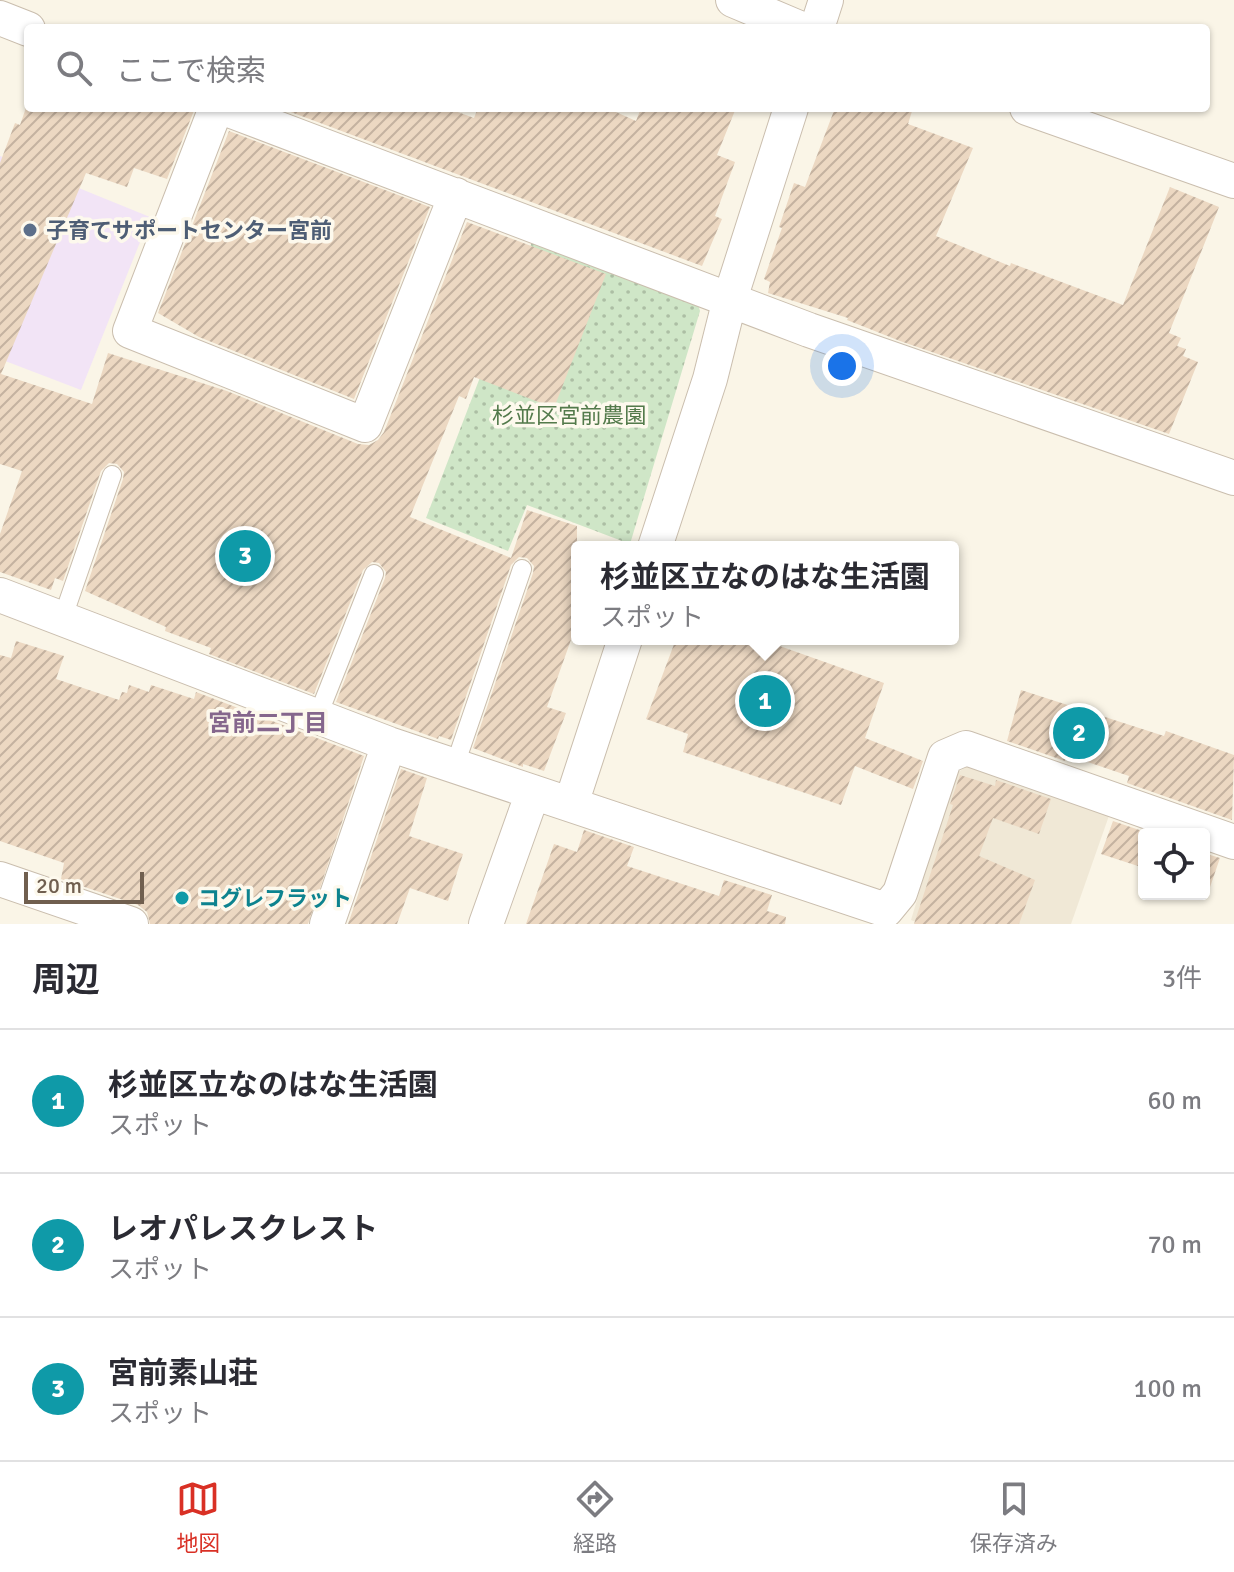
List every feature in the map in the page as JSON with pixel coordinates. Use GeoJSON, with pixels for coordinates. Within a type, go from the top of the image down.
{"type":"FeatureCollection","features":[{"type":"Feature","properties":{"kind":"street"},"geometry":{"type":"LineString","coordinates":[[733,0],[790,24]]}},
{"type":"Feature","properties":{"kind":"street"},"geometry":{"type":"LineString","coordinates":[[818,24],[826,0]]}},
{"type":"Feature","properties":{"kind":"street"},"geometry":{"type":"LineString","coordinates":[[0,18],[24,27]]}},
{"type":"Feature","properties":{"kind":"street"},"geometry":{"type":"LineString","coordinates":[[214,112],[130,331],[365,425],[456,195]]}},
{"type":"Feature","properties":{"kind":"street"},"geometry":{"type":"LineString","coordinates":[[235,112],[809,330],[1234,478]]}},
{"type":"Feature","properties":{"kind":"street"},"geometry":{"type":"LineString","coordinates":[[657,541],[710,379],[730,299],[790,112]]}},
{"type":"Feature","properties":{"kind":"street"},"geometry":{"type":"LineString","coordinates":[[1038,112],[1234,181]]}},
{"type":"Feature","properties":{"kind":"street"},"geometry":{"type":"LineString","coordinates":[[0,595],[389,744],[895,917],[945,757],[966,748],[1234,842]]}},
{"type":"Feature","properties":{"kind":"street"},"geometry":{"type":"LineString","coordinates":[[571,804],[623,645]]}},
{"type":"Feature","properties":{"kind":"street"},"geometry":{"type":"LineString","coordinates":[[327,924],[389,744]]}},
{"type":"Feature","properties":{"kind":"street"},"geometry":{"type":"LineString","coordinates":[[486,924],[533,792]]}},
{"type":"Feature","properties":{"kind":"street"},"geometry":{"type":"LineString","coordinates":[[0,879],[131,924]]}},
{"type":"Feature","properties":{"kind":"lane"},"geometry":{"type":"LineString","coordinates":[[63,617],[112,475]]}},
{"type":"Feature","properties":{"kind":"lane"},"geometry":{"type":"LineString","coordinates":[[455,765],[522,569]]}},
{"type":"Feature","properties":{"kind":"lane"},"geometry":{"type":"LineString","coordinates":[[317,718],[374,574]]}},
{"type":"Feature","properties":{"kind":"shaded area"},"geometry":{"type":"Polygon","coordinates":[[[0,156],[150,217],[81,390],[0,359],[0,156]]]}},
{"type":"Feature","properties":{"kind":"shaded area"},"geometry":{"type":"Polygon","coordinates":[[[974,762],[1111,810],[1071,924],[921,924],[911,920],[955,774],[974,762]]]}},
{"type":"Feature","properties":{"kind":"green space","name":"杉並区宮前農園"},"geometry":{"type":"Polygon","coordinates":[[[532,242],[697,301],[700,311],[631,541],[622,541],[527,505],[508,551],[426,518],[532,242]]]}},
{"type":"Feature","properties":{"kind":"building"},"geometry":{"type":"Polygon","coordinates":[[[25,112],[193,112],[167,179],[134,168],[127,187],[86,173],[1,374],[92,404],[108,353],[227,391],[358,444],[369,445],[384,432],[467,222],[606,274],[554,408],[474,377],[466,399],[459,396],[410,517],[511,558],[527,510],[577,526],[577,541],[571,541],[571,640],[547,707],[566,713],[544,771],[523,764],[523,767],[473,748],[533,573],[534,566],[527,558],[519,557],[511,565],[451,740],[439,736],[438,739],[336,702],[385,578],[386,572],[379,563],[372,562],[363,570],[314,694],[209,654],[211,648],[165,631],[166,627],[85,591],[123,479],[124,472],[117,464],[109,463],[101,471],[63,581],[55,578],[51,590],[0,572],[0,534],[22,471],[0,464],[0,163],[15,123],[20,125],[25,112]]]}},
{"type":"Feature","properties":{"kind":"building"},"geometry":{"type":"Polygon","coordinates":[[[291,112],[458,112],[474,118],[476,112],[616,112],[636,121],[639,112],[734,112],[717,155],[735,162],[715,216],[722,219],[702,266],[291,112]]]}},
{"type":"Feature","properties":{"kind":"building"},"geometry":{"type":"Polygon","coordinates":[[[833,112],[912,112],[908,124],[973,148],[936,236],[1010,266],[1011,263],[1123,305],[1170,187],[1219,207],[1169,333],[1181,338],[1177,346],[1186,349],[1183,356],[1198,362],[1169,434],[900,341],[848,318],[768,293],[770,282],[764,279],[794,183],[805,187],[833,112]]]}},
{"type":"Feature","properties":{"kind":"building"},"geometry":{"type":"Polygon","coordinates":[[[229,131],[430,207],[354,399],[199,337],[158,313],[229,131]]]}},
{"type":"Feature","properties":{"kind":"building"},"geometry":{"type":"Polygon","coordinates":[[[16,641],[64,656],[56,679],[119,700],[122,692],[127,693],[129,685],[149,692],[151,685],[194,699],[196,692],[364,756],[308,924],[150,924],[147,912],[138,905],[61,879],[64,863],[0,841],[0,655],[11,658],[16,641]]]}},
{"type":"Feature","properties":{"kind":"building"},"geometry":{"type":"Polygon","coordinates":[[[674,645],[777,645],[884,683],[865,738],[923,761],[913,789],[855,766],[841,805],[683,752],[688,734],[646,719],[674,645]]]}},
{"type":"Feature","properties":{"kind":"building"},"geometry":{"type":"Polygon","coordinates":[[[1021,690],[1164,736],[1166,731],[1234,755],[1232,820],[1127,783],[1129,776],[1067,755],[1065,761],[1007,741],[1021,690]]]}},
{"type":"Feature","properties":{"kind":"building"},"geometry":{"type":"Polygon","coordinates":[[[401,769],[427,778],[409,836],[463,854],[448,901],[410,888],[397,924],[348,924],[401,769]]]}},
{"type":"Feature","properties":{"kind":"building"},"geometry":{"type":"Polygon","coordinates":[[[960,775],[995,786],[996,780],[1051,799],[1039,834],[993,818],[979,856],[1035,880],[1019,924],[914,924],[960,775]]]}},
{"type":"Feature","properties":{"kind":"building"},"geometry":{"type":"Polygon","coordinates":[[[1113,821],[1138,830],[1138,866],[1101,854],[1113,821]]]}},
{"type":"Feature","properties":{"kind":"building"},"geometry":{"type":"Polygon","coordinates":[[[584,830],[634,847],[627,866],[719,896],[724,880],[772,895],[767,911],[786,917],[785,924],[526,924],[554,844],[577,852],[584,830]]]}},
{"type":"Feature","properties":{"kind":"building"},"geometry":{"type":"Polygon","coordinates":[[[1210,855],[1220,858],[1210,887],[1210,855]]]}},
{"type":"Feature","properties":{"kind":"place","name":"子育てサポートセンター宮前"},"geometry":{"type":"Point","coordinates":[30,230]}},
{"type":"Feature","properties":{"kind":"place","name":"宮前素山荘"},"geometry":{"type":"Point","coordinates":[245,556]}},
{"type":"Feature","properties":{"kind":"place","name":"杉並区立なのはな生活園"},"geometry":{"type":"Point","coordinates":[765,701]}},
{"type":"Feature","properties":{"kind":"place","name":"レオパレスクレスト"},"geometry":{"type":"Point","coordinates":[1079,733]}},
{"type":"Feature","properties":{"kind":"place","name":"コグレフラット"},"geometry":{"type":"Point","coordinates":[182,898]}},
{"type":"Feature","properties":{"kind":"district","name":"宮前二丁目"},"geometry":{"type":"Point","coordinates":[268,723]}}]}
